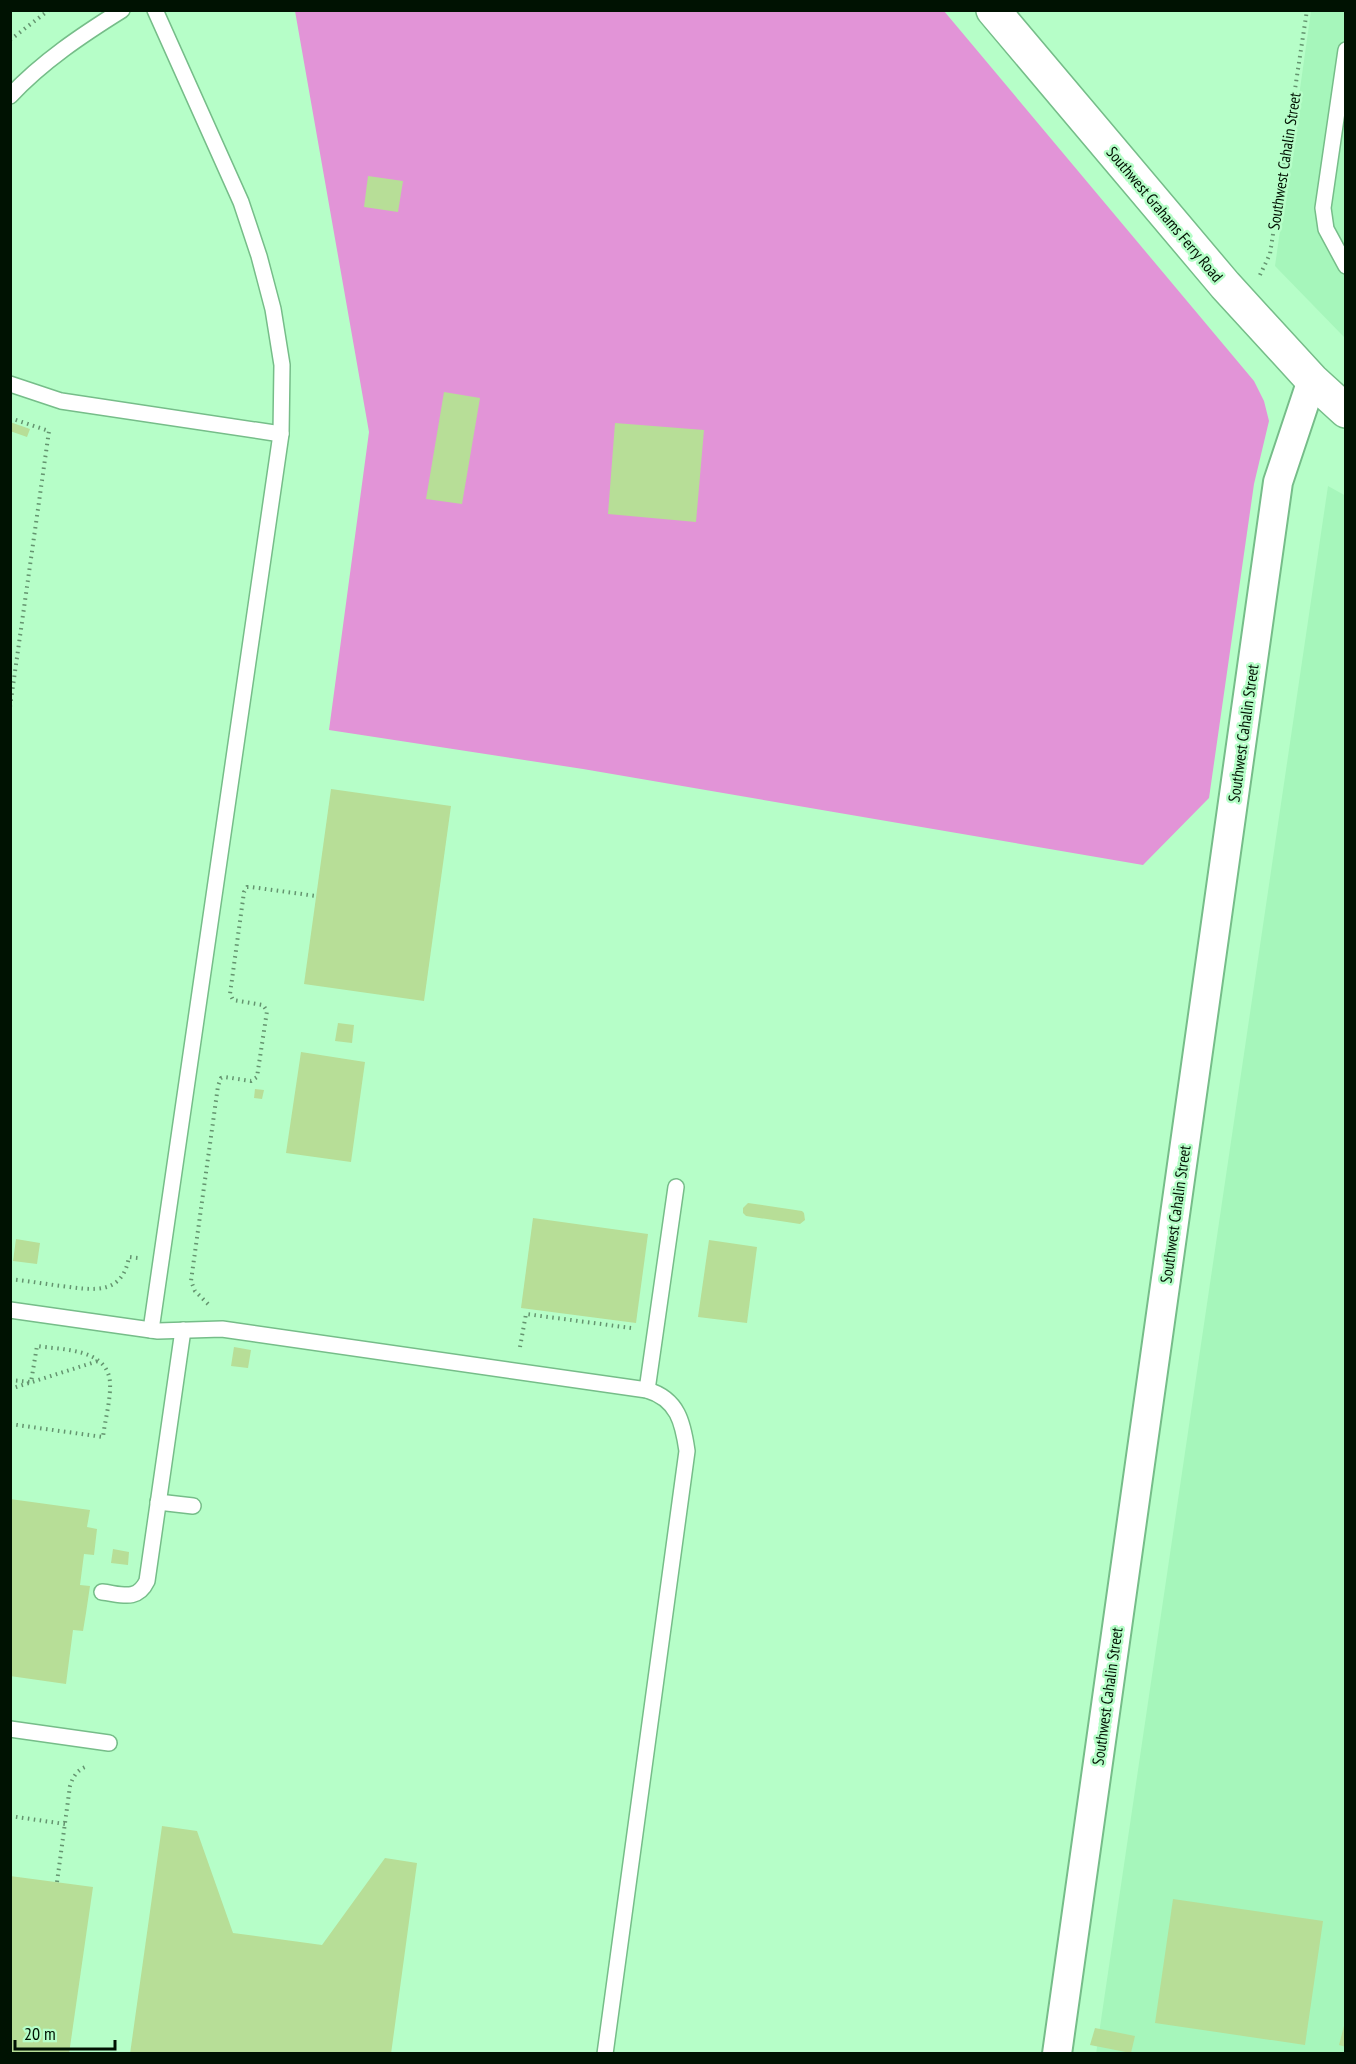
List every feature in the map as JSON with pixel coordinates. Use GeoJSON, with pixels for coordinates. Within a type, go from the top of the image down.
{"type":"FeatureCollection","features":[{"type":"Feature","properties":{"kind":"main road","name":"Southwest Grahams Ferry Road"},"geometry":{"type":"LineString","coordinates":[[993,10],[1245,306],[1312,380],[1346,411]]}},
{"type":"Feature","properties":{"kind":"street","name":"Southwest Cahalin Street"},"geometry":{"type":"LineString","coordinates":[[1058,2054],[1278,482],[1312,380]]}},
{"type":"Feature","properties":{"kind":"lane"},"geometry":{"type":"LineString","coordinates":[[10,96],[30,75],[88,31],[122,10]]}},
{"type":"Feature","properties":{"kind":"lane"},"geometry":{"type":"LineString","coordinates":[[151,1330],[280,434],[282,365],[273,309],[241,202],[155,10]]}},
{"type":"Feature","properties":{"kind":"lane"},"geometry":{"type":"LineString","coordinates":[[1346,50],[1323,208],[1326,229],[1346,266]]}},
{"type":"Feature","properties":{"kind":"lane"},"geometry":{"type":"LineString","coordinates":[[10,384],[61,400],[280,434]]}},
{"type":"Feature","properties":{"kind":"lane"},"geometry":{"type":"LineString","coordinates":[[647,1390],[676,1187]]}},
{"type":"Feature","properties":{"kind":"lane"},"geometry":{"type":"LineString","coordinates":[[10,1310],[151,1330],[222,1329],[647,1390],[669,1402],[678,1414],[684,1431],[687,1451],[605,2054]]}},
{"type":"Feature","properties":{"kind":"lane"},"geometry":{"type":"LineString","coordinates":[[102,1592],[133,1596],[144,1588],[147,1581],[183,1330]]}},
{"type":"Feature","properties":{"kind":"lane"},"geometry":{"type":"LineString","coordinates":[[158,1502],[193,1506]]}},
{"type":"Feature","properties":{"kind":"lane"},"geometry":{"type":"LineString","coordinates":[[10,1730],[109,1743]]}},
{"type":"Feature","properties":{"kind":"path"},"geometry":{"type":"LineString","coordinates":[[10,40],[49,10]]}},
{"type":"Feature","properties":{"kind":"path","name":"Southwest Cahalin Street"},"geometry":{"type":"LineString","coordinates":[[1245,306],[1270,254],[1307,10]]}},
{"type":"Feature","properties":{"kind":"path"},"geometry":{"type":"LineString","coordinates":[[10,418],[48,431],[10,707]]}},
{"type":"Feature","properties":{"kind":"path"},"geometry":{"type":"LineString","coordinates":[[212,1307],[199,1298],[191,1281],[218,1086],[221,1078],[225,1077],[251,1081],[257,1077],[267,1011],[263,1005],[236,1001],[231,998],[244,892],[251,887],[316,896]]}},
{"type":"Feature","properties":{"kind":"path"},"geometry":{"type":"LineString","coordinates":[[10,1279],[98,1290],[116,1283],[123,1274],[129,1257],[162,1261]]}},
{"type":"Feature","properties":{"kind":"path"},"geometry":{"type":"LineString","coordinates":[[516,1349],[522,1342],[526,1314],[635,1329]]}},
{"type":"Feature","properties":{"kind":"path"},"geometry":{"type":"LineString","coordinates":[[10,1424],[103,1437],[110,1384],[106,1368],[99,1361],[81,1353],[37,1346],[31,1382]]}},
{"type":"Feature","properties":{"kind":"path"},"geometry":{"type":"LineString","coordinates":[[10,1389],[99,1361]]}},
{"type":"Feature","properties":{"kind":"path"},"geometry":{"type":"LineString","coordinates":[[10,1380],[31,1382]]}},
{"type":"Feature","properties":{"kind":"path"},"geometry":{"type":"LineString","coordinates":[[57,1882],[72,1779],[81,1768],[94,1765]]}},
{"type":"Feature","properties":{"kind":"path"},"geometry":{"type":"LineString","coordinates":[[10,1816],[65,1824]]}},
{"type":"Feature","properties":{"kind":"shaded area"},"geometry":{"type":"Polygon","coordinates":[[[295,11],[944,11],[1254,381],[1264,401],[1269,421],[1254,484],[1209,798],[1143,865],[583,769],[329,730],[369,432],[295,11]]]}},
{"type":"Feature","properties":{"kind":"shaded area"},"geometry":{"type":"Polygon","coordinates":[[[1311,11],[1345,11],[1345,338],[1275,266],[1311,11]]]}},
{"type":"Feature","properties":{"kind":"shaded area"},"geometry":{"type":"Polygon","coordinates":[[[1328,486],[1346,496],[1345,2053],[1096,2054],[1328,486]]]}},
{"type":"Feature","properties":{"kind":"building"},"geometry":{"type":"Polygon","coordinates":[[[368,176],[403,181],[398,212],[364,207],[368,176]]]}},
{"type":"Feature","properties":{"kind":"building"},"geometry":{"type":"Polygon","coordinates":[[[444,392],[480,398],[462,504],[426,499],[444,392]]]}},
{"type":"Feature","properties":{"kind":"building"},"geometry":{"type":"Polygon","coordinates":[[[10,422],[30,429],[27,437],[10,431],[10,422]]]}},
{"type":"Feature","properties":{"kind":"building"},"geometry":{"type":"Polygon","coordinates":[[[615,423],[704,430],[696,522],[608,514],[615,423]]]}},
{"type":"Feature","properties":{"kind":"building"},"geometry":{"type":"Polygon","coordinates":[[[331,789],[451,806],[424,1001],[304,984],[331,789]]]}},
{"type":"Feature","properties":{"kind":"building"},"geometry":{"type":"Polygon","coordinates":[[[338,1023],[354,1025],[352,1043],[335,1041],[338,1023]]]}},
{"type":"Feature","properties":{"kind":"building"},"geometry":{"type":"Polygon","coordinates":[[[301,1052],[365,1062],[351,1162],[286,1153],[301,1052]]]}},
{"type":"Feature","properties":{"kind":"building"},"geometry":{"type":"Polygon","coordinates":[[[255,1089],[264,1090],[262,1099],[254,1098],[255,1089]]]}},
{"type":"Feature","properties":{"kind":"building"},"geometry":{"type":"Polygon","coordinates":[[[748,1203],[802,1211],[805,1220],[800,1224],[746,1216],[743,1208],[748,1203]]]}},
{"type":"Feature","properties":{"kind":"building"},"geometry":{"type":"Polygon","coordinates":[[[533,1218],[648,1234],[636,1323],[521,1308],[533,1218]]]}},
{"type":"Feature","properties":{"kind":"building"},"geometry":{"type":"Polygon","coordinates":[[[16,1239],[40,1243],[37,1264],[13,1261],[16,1239]]]}},
{"type":"Feature","properties":{"kind":"building"},"geometry":{"type":"Polygon","coordinates":[[[709,1240],[757,1247],[747,1323],[698,1317],[709,1240]]]}},
{"type":"Feature","properties":{"kind":"building"},"geometry":{"type":"Polygon","coordinates":[[[234,1347],[251,1350],[248,1368],[231,1366],[234,1347]]]}},
{"type":"Feature","properties":{"kind":"building"},"geometry":{"type":"Polygon","coordinates":[[[10,1499],[90,1510],[87,1527],[97,1529],[94,1555],[84,1554],[80,1585],[90,1586],[83,1631],[73,1630],[66,1684],[10,1676],[10,1499]]]}},
{"type":"Feature","properties":{"kind":"building"},"geometry":{"type":"Polygon","coordinates":[[[113,1549],[129,1552],[128,1565],[111,1563],[113,1549]]]}},
{"type":"Feature","properties":{"kind":"building"},"geometry":{"type":"Polygon","coordinates":[[[162,1826],[197,1831],[233,1933],[322,1945],[385,1858],[417,1863],[391,2054],[130,2054],[162,1826]]]}},
{"type":"Feature","properties":{"kind":"building"},"geometry":{"type":"Polygon","coordinates":[[[10,1876],[93,1887],[69,2054],[10,2054],[10,1876]]]}},
{"type":"Feature","properties":{"kind":"building"},"geometry":{"type":"Polygon","coordinates":[[[1173,1899],[1323,1921],[1305,2045],[1155,2023],[1173,1899]]]}},
{"type":"Feature","properties":{"kind":"building"},"geometry":{"type":"Polygon","coordinates":[[[1346,2022],[1346,2047],[1339,2045],[1346,2022]]]}},
{"type":"Feature","properties":{"kind":"building"},"geometry":{"type":"Polygon","coordinates":[[[1095,2028],[1135,2036],[1131,2053],[1090,2045],[1095,2028]]]}}]}
